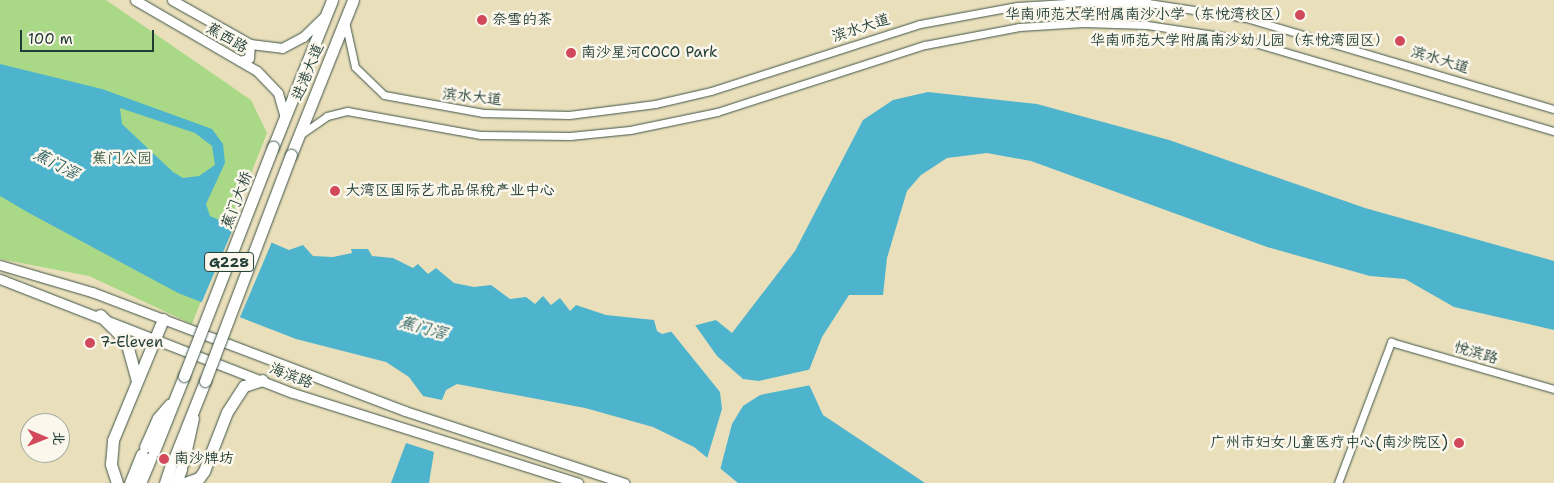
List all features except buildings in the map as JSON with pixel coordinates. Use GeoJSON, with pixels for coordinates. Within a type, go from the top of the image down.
{"type":"FeatureCollection","features":[{"type":"Feature","properties":{"kind":"highway","name":"进港大道"},"geometry":{"type":"LineString","coordinates":[[273,148],[332,0]]}},
{"type":"Feature","properties":{"kind":"highway","name":"进港大道"},"geometry":{"type":"LineString","coordinates":[[177,464],[191,441],[195,401],[205,381],[291,154],[353,0]]}},
{"type":"Feature","properties":{"kind":"highway","name":"蕉门大桥"},"geometry":{"type":"LineString","coordinates":[[148,452],[158,418],[176,397],[273,148]]}},
{"type":"Feature","properties":{"kind":"highway"},"geometry":{"type":"LineString","coordinates":[[100,316],[126,341],[137,383]]}},
{"type":"Feature","properties":{"kind":"highway"},"geometry":{"type":"LineString","coordinates":[[117,483],[111,464],[113,440],[163,319]]}},
{"type":"Feature","properties":{"kind":"highway"},"geometry":{"type":"LineString","coordinates":[[185,483],[199,478],[204,471],[227,412],[244,386],[262,380]]}},
{"type":"Feature","properties":{"kind":"highway"},"geometry":{"type":"LineString","coordinates":[[130,483],[148,452]]}},
{"type":"Feature","properties":{"kind":"highway"},"geometry":{"type":"LineString","coordinates":[[140,483],[148,452]]}},
{"type":"Feature","properties":{"kind":"highway"},"geometry":{"type":"LineString","coordinates":[[165,483],[177,464]]}},
{"type":"Feature","properties":{"kind":"highway"},"geometry":{"type":"LineString","coordinates":[[176,483],[177,464]]}},
{"type":"Feature","properties":{"kind":"street","name":"蕉西路"},"geometry":{"type":"LineString","coordinates":[[135,0],[240,62],[278,92],[285,118]]}},
{"type":"Feature","properties":{"kind":"street","name":"蕉西路"},"geometry":{"type":"LineString","coordinates":[[172,0],[250,44],[282,48],[303,37],[326,15]]}},
{"type":"Feature","properties":{"kind":"street"},"geometry":{"type":"LineString","coordinates":[[1126,1],[1126,24]]}},
{"type":"Feature","properties":{"kind":"street","name":"滨水大道"},"geometry":{"type":"LineString","coordinates":[[347,15],[346,42],[352,61],[363,78],[384,95],[454,110],[540,115],[627,109],[683,98],[952,16],[1050,3],[1126,1],[1246,18],[1554,109]]}},
{"type":"Feature","properties":{"kind":"street"},"geometry":{"type":"LineString","coordinates":[[298,137],[318,120],[347,111],[481,135],[560,136],[630,130],[717,112],[956,37],[1043,25],[1126,24],[1249,41],[1554,131]]}},
{"type":"Feature","properties":{"kind":"street"},"geometry":{"type":"LineString","coordinates":[[240,62],[252,54],[250,44]]}},
{"type":"Feature","properties":{"kind":"street"},"geometry":{"type":"LineString","coordinates":[[0,265],[92,292],[426,418],[624,483]]}},
{"type":"Feature","properties":{"kind":"street","name":"海滨路"},"geometry":{"type":"LineString","coordinates":[[0,279],[157,337],[262,380],[578,483]]}},
{"type":"Feature","properties":{"kind":"street","name":"悦滨路"},"geometry":{"type":"LineString","coordinates":[[1338,483],[1391,342],[1554,389]]}},
{"type":"Feature","properties":{"kind":"green space","name":"蕉门公园"},"geometry":{"type":"Polygon","coordinates":[[[0,0],[106,0],[251,100],[267,133],[192,324],[89,276],[0,259],[0,0]]]}},
{"type":"Feature","properties":{"kind":"water","name":"蕉门滘"},"geometry":{"type":"Polygon","coordinates":[[[0,64],[102,89],[212,129],[223,144],[225,163],[206,204],[210,216],[289,250],[303,245],[313,256],[333,257],[352,253],[351,249],[368,249],[372,256],[393,258],[413,268],[418,264],[428,274],[436,268],[454,283],[474,287],[491,285],[510,299],[526,297],[535,304],[543,296],[551,305],[560,298],[570,311],[576,305],[606,315],[654,320],[657,331],[662,334],[716,320],[732,333],[795,251],[863,120],[893,100],[928,92],[1037,104],[1169,140],[1365,208],[1554,261],[1554,330],[1454,307],[1405,279],[1370,276],[1267,247],[1031,161],[987,153],[947,158],[921,175],[907,191],[887,258],[883,295],[849,295],[822,337],[806,378],[823,415],[925,483],[738,483],[694,447],[653,427],[585,408],[457,384],[446,390],[442,400],[423,396],[409,377],[386,362],[296,339],[178,293],[0,196],[0,64]],[[120,108],[122,124],[173,172],[183,178],[199,176],[215,165],[212,146],[195,133],[120,108]]]}},
{"type":"Feature","properties":{"kind":"water"},"geometry":{"type":"Polygon","coordinates":[[[406,443],[434,452],[429,483],[391,483],[406,443]]]}},
{"type":"Feature","properties":{"kind":"pier"},"geometry":{"type":"Polygon","coordinates":[[[235,224],[273,240],[239,320],[201,304],[235,224]]]}},
{"type":"Feature","properties":{"kind":"pier"},"geometry":{"type":"Polygon","coordinates":[[[695,325],[717,356],[743,379],[759,381],[812,369],[811,385],[760,395],[743,406],[732,424],[719,474],[706,462],[722,409],[720,392],[670,330],[695,325]]]}},
{"type":"Feature","properties":{"kind":"place","name":"华南师范大学附属南沙小学（东悦湾校区）"},"geometry":{"type":"Point","coordinates":[1300,15]}},
{"type":"Feature","properties":{"kind":"place","name":"奈雪的茶"},"geometry":{"type":"Point","coordinates":[482,20]}},
{"type":"Feature","properties":{"kind":"place","name":"华南师范大学附属南沙幼儿园（东悦湾园区）"},"geometry":{"type":"Point","coordinates":[1400,41]}},
{"type":"Feature","properties":{"kind":"place","name":"南沙星河COCO Park"},"geometry":{"type":"Point","coordinates":[571,53]}},
{"type":"Feature","properties":{"kind":"place","name":"大湾区国际艺术品保税产业中心"},"geometry":{"type":"Point","coordinates":[335,191]}},
{"type":"Feature","properties":{"kind":"place","name":"7-Eleven"},"geometry":{"type":"Point","coordinates":[90,343]}},
{"type":"Feature","properties":{"kind":"place","name":"广州市妇女儿童医疗中心(南沙院区)"},"geometry":{"type":"Point","coordinates":[1459,443]}},
{"type":"Feature","properties":{"kind":"place","name":"南沙牌坊"},"geometry":{"type":"Point","coordinates":[164,459]}}]}
